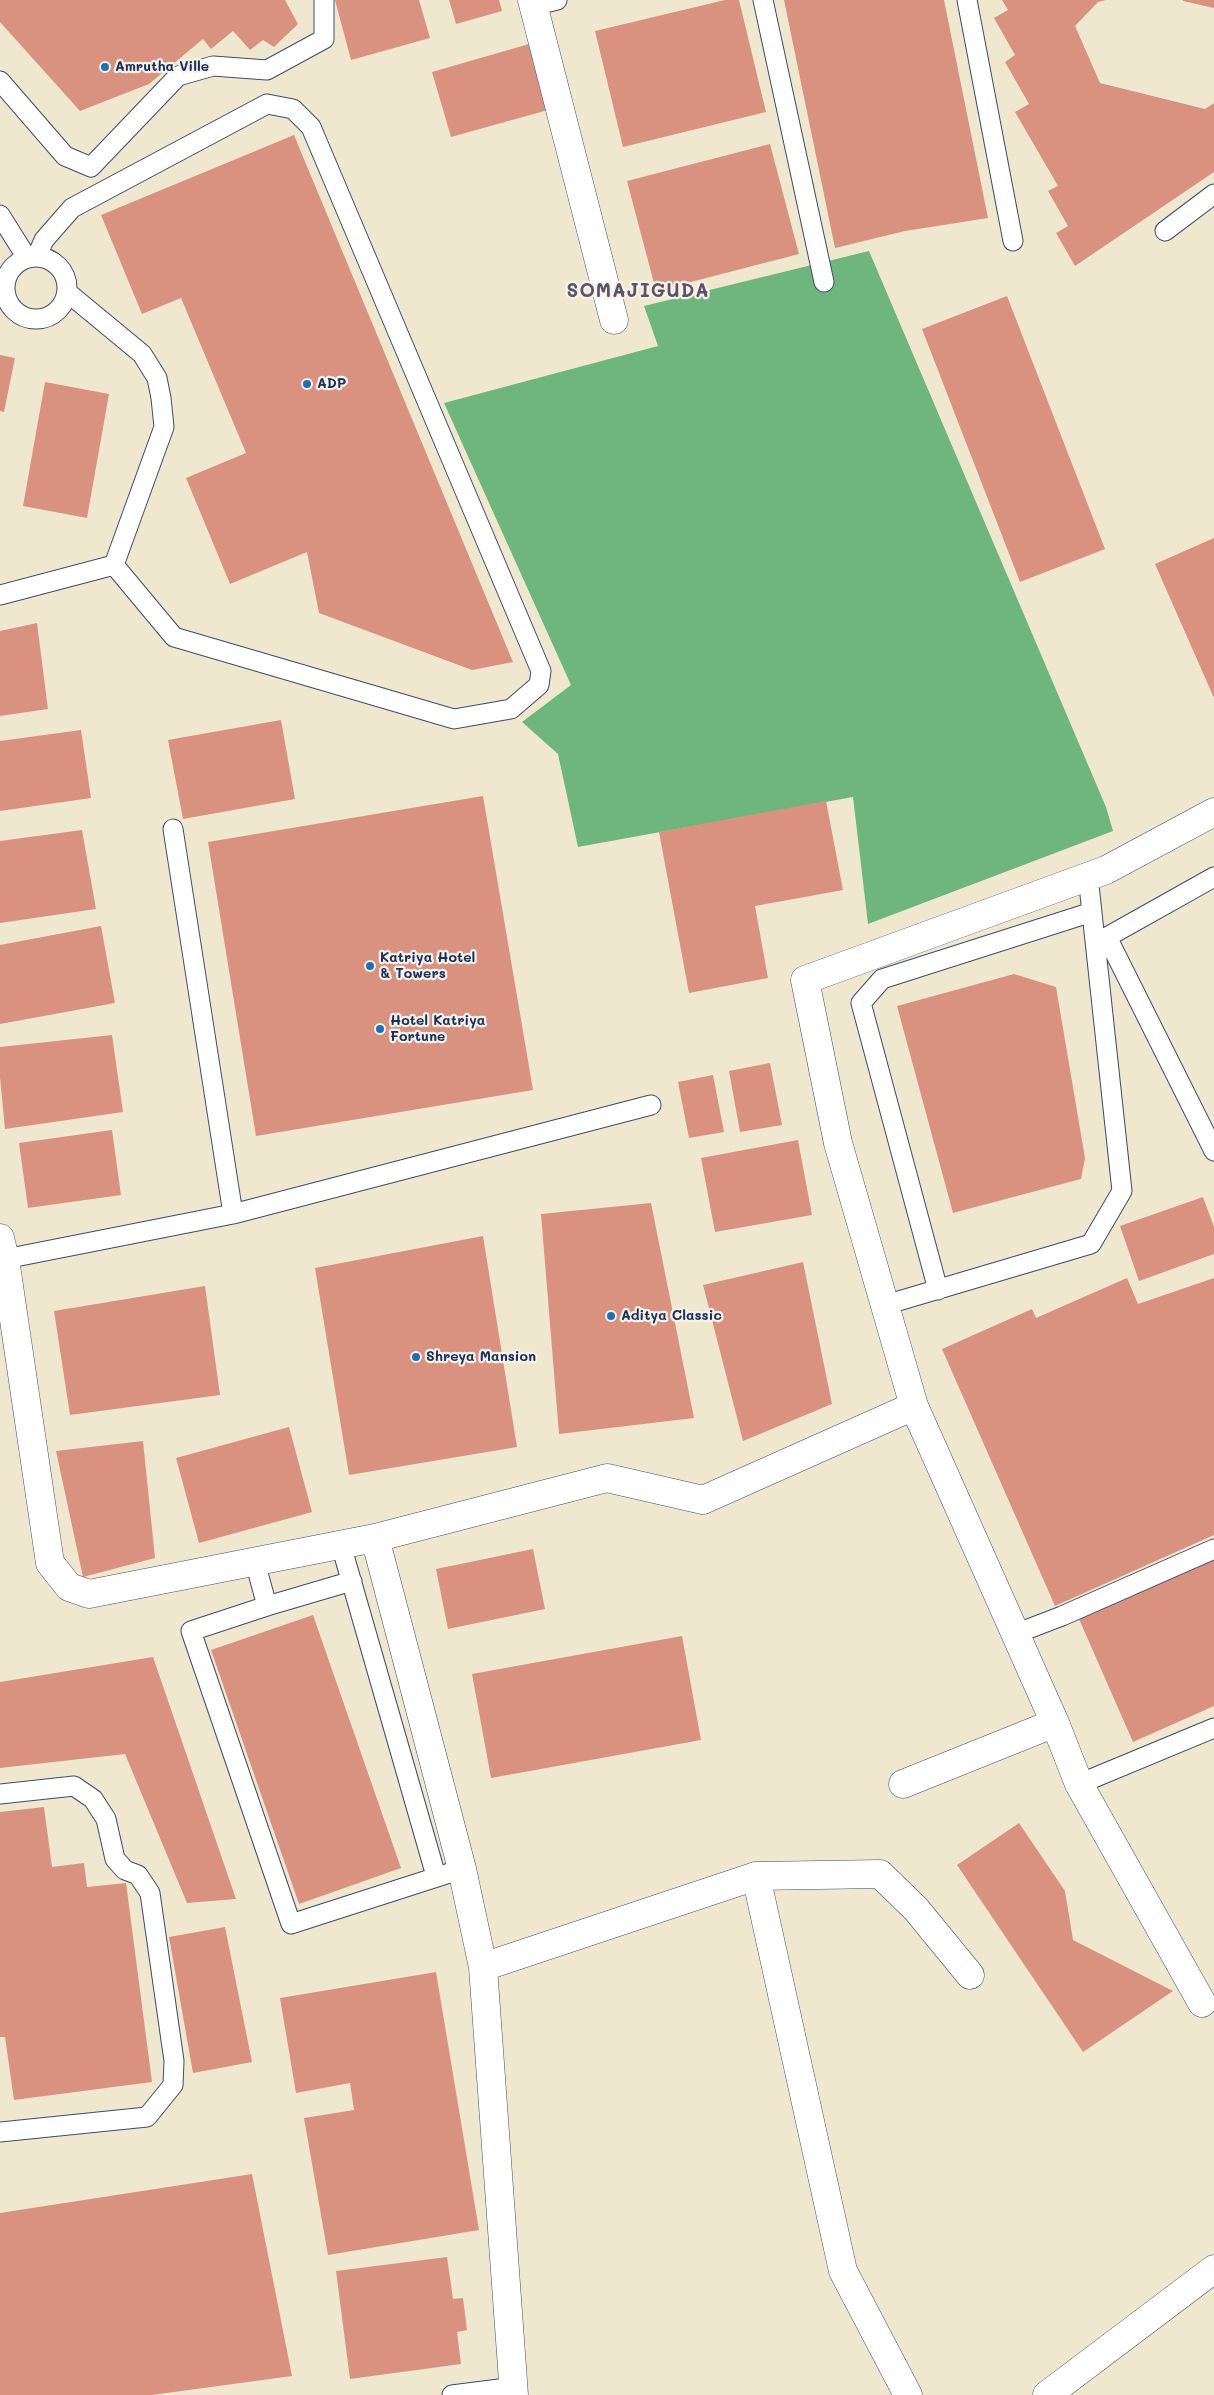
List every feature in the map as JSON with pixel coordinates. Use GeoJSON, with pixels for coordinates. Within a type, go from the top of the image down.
{"type":"FeatureCollection","features":[{"type":"Feature","properties":{"kind":"street"},"geometry":{"type":"LineString","coordinates":[[541,2],[614,320]]}},
{"type":"Feature","properties":{"kind":"street"},"geometry":{"type":"LineString","coordinates":[[1202,2003],[1079,1784],[1055,1723],[914,1406],[838,1144],[805,980],[1106,870],[1214,812]]}},
{"type":"Feature","properties":{"kind":"street"},"geometry":{"type":"LineString","coordinates":[[3,1248],[50,1563],[69,1588],[89,1594],[376,1538],[607,1478],[703,1500],[914,1406]]}},
{"type":"Feature","properties":{"kind":"street"},"geometry":{"type":"LineString","coordinates":[[376,1538],[462,1869],[483,1967],[514,2391]]}},
{"type":"Feature","properties":{"kind":"street"},"geometry":{"type":"LineString","coordinates":[[903,1784],[1055,1723]]}},
{"type":"Feature","properties":{"kind":"street"},"geometry":{"type":"LineString","coordinates":[[483,1967],[756,1876],[880,1874],[916,1908],[970,1974]]}},
{"type":"Feature","properties":{"kind":"street"},"geometry":{"type":"LineString","coordinates":[[756,1876],[843,2271],[908,2395]]}},
{"type":"Feature","properties":{"kind":"street"},"geometry":{"type":"LineString","coordinates":[[1047,2395],[1214,2269]]}},
{"type":"Feature","properties":{"kind":"lane"},"geometry":{"type":"LineString","coordinates":[[0,81],[65,156],[91,167],[178,76],[213,66],[267,70],[324,39],[324,0]]}},
{"type":"Feature","properties":{"kind":"lane"},"geometry":{"type":"LineString","coordinates":[[763,0],[824,282]]}},
{"type":"Feature","properties":{"kind":"lane"},"geometry":{"type":"LineString","coordinates":[[967,0],[1013,241]]}},
{"type":"Feature","properties":{"kind":"lane"},"geometry":{"type":"LineString","coordinates":[[0,215],[32,257],[56,264],[67,282],[67,292],[58,310],[50,316],[29,319],[20,314],[7,299],[6,279],[11,269],[18,262],[32,257],[72,208],[267,104],[293,109],[311,127],[541,671],[539,685],[511,709],[454,719],[174,638],[114,565]]}},
{"type":"Feature","properties":{"kind":"lane"},"geometry":{"type":"LineString","coordinates":[[1165,231],[1214,194]]}},
{"type":"Feature","properties":{"kind":"lane"},"geometry":{"type":"LineString","coordinates":[[67,292],[142,354],[157,378],[161,398],[164,427],[114,565]]}},
{"type":"Feature","properties":{"kind":"lane"},"geometry":{"type":"LineString","coordinates":[[0,595],[114,565]]}},
{"type":"Feature","properties":{"kind":"lane"},"geometry":{"type":"LineString","coordinates":[[173,829],[233,1214]]}},
{"type":"Feature","properties":{"kind":"lane"},"geometry":{"type":"LineString","coordinates":[[885,1305],[1091,1244],[1122,1191],[1088,876]]}},
{"type":"Feature","properties":{"kind":"lane"},"geometry":{"type":"LineString","coordinates":[[1214,877],[1107,937],[1214,1151]]}},
{"type":"Feature","properties":{"kind":"lane"},"geometry":{"type":"LineString","coordinates":[[938,1290],[861,1003],[882,979],[1092,912]]}},
{"type":"Feature","properties":{"kind":"lane"},"geometry":{"type":"LineString","coordinates":[[3,1248],[233,1214],[651,1105]]}},
{"type":"Feature","properties":{"kind":"lane"},"geometry":{"type":"LineString","coordinates":[[341,1545],[436,1876]]}},
{"type":"Feature","properties":{"kind":"lane"},"geometry":{"type":"LineString","coordinates":[[1015,1634],[1062,1616],[1214,1549]]}},
{"type":"Feature","properties":{"kind":"lane"},"geometry":{"type":"LineString","coordinates":[[255,1562],[267,1606]]}},
{"type":"Feature","properties":{"kind":"lane"},"geometry":{"type":"LineString","coordinates":[[352,1581],[191,1631],[291,1924],[462,1869]]}},
{"type":"Feature","properties":{"kind":"lane"},"geometry":{"type":"LineString","coordinates":[[1079,1784],[1214,1728]]}},
{"type":"Feature","properties":{"kind":"lane"},"geometry":{"type":"LineString","coordinates":[[0,1794],[74,1786],[92,1799],[106,1819],[115,1859],[125,1870],[138,1875],[150,1893],[174,2061],[173,2085],[146,2117],[0,2132]]}},
{"type":"Feature","properties":{"kind":"lane"},"geometry":{"type":"LineString","coordinates":[[452,2395],[514,2391]]}},
{"type":"Feature","properties":{"kind":"green space"},"geometry":{"type":"Polygon","coordinates":[[[869,251],[1106,807],[1113,831],[868,924],[853,797],[578,847],[558,754],[522,722],[571,685],[444,403],[658,346],[644,306],[869,251]]]}},
{"type":"Feature","properties":{"kind":"building","name":"Amrutha Ville"},"geometry":{"type":"Polygon","coordinates":[[[0,0],[285,0],[298,24],[274,47],[263,40],[250,50],[233,31],[211,49],[203,39],[149,84],[80,111],[0,22],[0,0]]]}},
{"type":"Feature","properties":{"kind":"building"},"geometry":{"type":"Polygon","coordinates":[[[335,0],[419,0],[430,38],[351,60],[335,0]]]}},
{"type":"Feature","properties":{"kind":"building"},"geometry":{"type":"Polygon","coordinates":[[[449,0],[499,0],[502,11],[456,24],[449,0]]]}},
{"type":"Feature","properties":{"kind":"building"},"geometry":{"type":"Polygon","coordinates":[[[725,0],[739,0],[766,112],[623,147],[595,31],[725,0]]]}},
{"type":"Feature","properties":{"kind":"building"},"geometry":{"type":"Polygon","coordinates":[[[784,0],[944,0],[988,218],[905,231],[835,248],[784,0]]]}},
{"type":"Feature","properties":{"kind":"building"},"geometry":{"type":"Polygon","coordinates":[[[1002,0],[1106,0],[1098,2],[1075,26],[1100,83],[1205,109],[1214,103],[1214,172],[1075,266],[1056,233],[1068,226],[1048,191],[1058,186],[1015,112],[1029,104],[1005,62],[1015,55],[994,18],[1008,10],[1002,0]]]}},
{"type":"Feature","properties":{"kind":"building"},"geometry":{"type":"Polygon","coordinates":[[[1214,0],[1214,8],[1183,1],[1214,0]]]}},
{"type":"Feature","properties":{"kind":"building"},"geometry":{"type":"Polygon","coordinates":[[[529,44],[548,110],[451,137],[432,72],[529,44]]]}},
{"type":"Feature","properties":{"kind":"building","name":"ADP"},"geometry":{"type":"Polygon","coordinates":[[[294,135],[513,662],[472,670],[319,613],[307,552],[230,584],[186,478],[246,453],[181,298],[142,314],[101,215],[294,135]]]}},
{"type":"Feature","properties":{"kind":"building"},"geometry":{"type":"Polygon","coordinates":[[[770,144],[799,254],[656,291],[627,181],[770,144]]]}},
{"type":"Feature","properties":{"kind":"building"},"geometry":{"type":"Polygon","coordinates":[[[1007,296],[1105,549],[1020,582],[922,329],[1007,296]]]}},
{"type":"Feature","properties":{"kind":"building"},"geometry":{"type":"Polygon","coordinates":[[[0,355],[15,358],[4,412],[0,411],[0,355]]]}},
{"type":"Feature","properties":{"kind":"building"},"geometry":{"type":"Polygon","coordinates":[[[45,382],[109,394],[87,518],[23,506],[45,382]]]}},
{"type":"Feature","properties":{"kind":"building"},"geometry":{"type":"Polygon","coordinates":[[[1214,538],[1214,698],[1155,564],[1214,538]]]}},
{"type":"Feature","properties":{"kind":"building"},"geometry":{"type":"Polygon","coordinates":[[[37,623],[48,709],[0,716],[0,631],[37,623]]]}},
{"type":"Feature","properties":{"kind":"building"},"geometry":{"type":"Polygon","coordinates":[[[281,720],[295,799],[183,819],[168,740],[281,720]]]}},
{"type":"Feature","properties":{"kind":"building"},"geometry":{"type":"Polygon","coordinates":[[[81,730],[91,798],[0,811],[0,741],[81,730]]]}},
{"type":"Feature","properties":{"kind":"building","name":"Katriya Hotel & Towers"},"geometry":{"type":"Polygon","coordinates":[[[483,796],[533,1090],[256,1136],[208,842],[483,796]]]}},
{"type":"Feature","properties":{"kind":"building"},"geometry":{"type":"Polygon","coordinates":[[[826,801],[843,890],[755,906],[768,978],[689,993],[659,832],[826,801]]]}},
{"type":"Feature","properties":{"kind":"building"},"geometry":{"type":"Polygon","coordinates":[[[82,830],[96,909],[0,923],[0,841],[82,830]]]}},
{"type":"Feature","properties":{"kind":"building"},"geometry":{"type":"Polygon","coordinates":[[[101,926],[115,1003],[0,1024],[0,945],[101,926]]]}},
{"type":"Feature","properties":{"kind":"building"},"geometry":{"type":"Polygon","coordinates":[[[1014,974],[1056,987],[1085,1158],[1081,1179],[953,1213],[897,1006],[1014,974]]]}},
{"type":"Feature","properties":{"kind":"building"},"geometry":{"type":"Polygon","coordinates":[[[112,1035],[123,1112],[5,1129],[0,1077],[0,1047],[112,1035]]]}},
{"type":"Feature","properties":{"kind":"building"},"geometry":{"type":"Polygon","coordinates":[[[770,1063],[782,1125],[740,1132],[729,1071],[770,1063]]]}},
{"type":"Feature","properties":{"kind":"building"},"geometry":{"type":"Polygon","coordinates":[[[713,1075],[724,1132],[689,1138],[678,1082],[713,1075]]]}},
{"type":"Feature","properties":{"kind":"building"},"geometry":{"type":"Polygon","coordinates":[[[112,1130],[121,1195],[28,1208],[19,1143],[112,1130]]]}},
{"type":"Feature","properties":{"kind":"building"},"geometry":{"type":"Polygon","coordinates":[[[798,1140],[812,1215],[715,1232],[701,1158],[798,1140]]]}},
{"type":"Feature","properties":{"kind":"building"},"geometry":{"type":"Polygon","coordinates":[[[1203,1197],[1214,1227],[1214,1254],[1139,1281],[1120,1226],[1203,1197]]]}},
{"type":"Feature","properties":{"kind":"building","name":"Aditya Classic"},"geometry":{"type":"Polygon","coordinates":[[[651,1203],[694,1418],[559,1434],[541,1214],[651,1203]]]}},
{"type":"Feature","properties":{"kind":"building","name":"Shreya Mansion"},"geometry":{"type":"Polygon","coordinates":[[[483,1236],[517,1447],[349,1475],[315,1268],[483,1236]]]}},
{"type":"Feature","properties":{"kind":"building"},"geometry":{"type":"Polygon","coordinates":[[[803,1262],[832,1404],[743,1441],[703,1285],[803,1262]]]}},
{"type":"Feature","properties":{"kind":"building"},"geometry":{"type":"Polygon","coordinates":[[[1127,1278],[1138,1304],[1214,1278],[1214,1535],[1055,1606],[942,1349],[1032,1309],[1036,1318],[1127,1278]]]}},
{"type":"Feature","properties":{"kind":"building"},"geometry":{"type":"Polygon","coordinates":[[[205,1286],[220,1395],[70,1415],[54,1311],[205,1286]]]}},
{"type":"Feature","properties":{"kind":"building"},"geometry":{"type":"Polygon","coordinates":[[[289,1427],[312,1512],[199,1543],[176,1458],[289,1427]]]}},
{"type":"Feature","properties":{"kind":"building"},"geometry":{"type":"Polygon","coordinates":[[[143,1441],[155,1558],[83,1577],[56,1451],[143,1441]]]}},
{"type":"Feature","properties":{"kind":"building"},"geometry":{"type":"Polygon","coordinates":[[[533,1549],[545,1609],[448,1629],[436,1569],[533,1549]]]}},
{"type":"Feature","properties":{"kind":"building"},"geometry":{"type":"Polygon","coordinates":[[[1214,1559],[1214,1706],[1133,1742],[1079,1619],[1214,1559]]]}},
{"type":"Feature","properties":{"kind":"building"},"geometry":{"type":"Polygon","coordinates":[[[313,1615],[401,1868],[299,1904],[211,1650],[313,1615]]]}},
{"type":"Feature","properties":{"kind":"building"},"geometry":{"type":"Polygon","coordinates":[[[682,1636],[701,1740],[491,1778],[472,1674],[682,1636]]]}},
{"type":"Feature","properties":{"kind":"building"},"geometry":{"type":"Polygon","coordinates":[[[153,1657],[236,1899],[187,1903],[125,1754],[0,1768],[0,1682],[153,1657]]]}},
{"type":"Feature","properties":{"kind":"building"},"geometry":{"type":"Polygon","coordinates":[[[44,1807],[52,1867],[84,1863],[87,1887],[126,1883],[152,2082],[14,2100],[5,2037],[0,2037],[0,1812],[44,1807]]]}},
{"type":"Feature","properties":{"kind":"building"},"geometry":{"type":"Polygon","coordinates":[[[1019,1823],[1065,1891],[1073,1940],[1173,1991],[1083,2052],[957,1865],[1019,1823]]]}},
{"type":"Feature","properties":{"kind":"building"},"geometry":{"type":"Polygon","coordinates":[[[225,1927],[252,2062],[193,2073],[169,1937],[225,1927]]]}},
{"type":"Feature","properties":{"kind":"building"},"geometry":{"type":"Polygon","coordinates":[[[436,1972],[479,2230],[328,2255],[304,2118],[354,2110],[350,2083],[296,2093],[280,1998],[436,1972]]]}},
{"type":"Feature","properties":{"kind":"building"},"geometry":{"type":"Polygon","coordinates":[[[252,2174],[292,2376],[152,2395],[0,2395],[0,2213],[252,2174]]]}},
{"type":"Feature","properties":{"kind":"building"},"geometry":{"type":"Polygon","coordinates":[[[447,2257],[453,2299],[463,2298],[467,2330],[457,2332],[461,2364],[350,2379],[336,2271],[447,2257]]]}},
{"type":"Feature","properties":{"kind":"place","name":"Amrutha Ville"},"geometry":{"type":"Point","coordinates":[105,67]}},
{"type":"Feature","properties":{"kind":"place","name":"ADP"},"geometry":{"type":"Point","coordinates":[307,384]}},
{"type":"Feature","properties":{"kind":"place","name":"Katriya Hotel & Towers"},"geometry":{"type":"Point","coordinates":[370,966]}},
{"type":"Feature","properties":{"kind":"place","name":"Hotel Katriya Fortune"},"geometry":{"type":"Point","coordinates":[380,1029]}},
{"type":"Feature","properties":{"kind":"place","name":"Aditya Classic"},"geometry":{"type":"Point","coordinates":[611,1316]}},
{"type":"Feature","properties":{"kind":"place","name":"Shreya Mansion"},"geometry":{"type":"Point","coordinates":[416,1357]}},
{"type":"Feature","properties":{"kind":"district","name":"SOMAJIGUDA"},"geometry":{"type":"Point","coordinates":[638,291]}}]}
